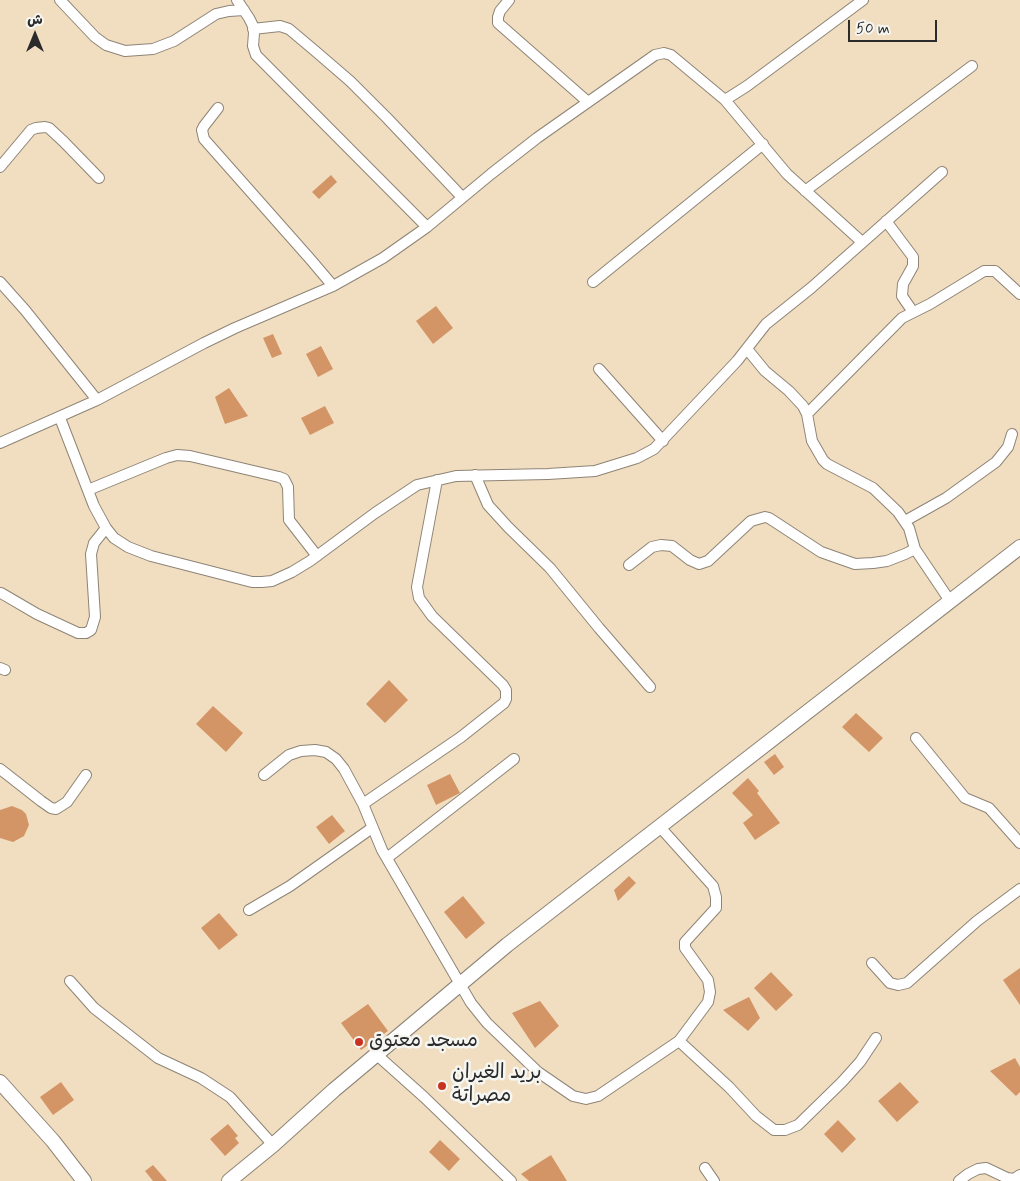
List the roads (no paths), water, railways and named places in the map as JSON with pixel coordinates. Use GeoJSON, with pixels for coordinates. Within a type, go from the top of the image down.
{"type":"FeatureCollection","features":[{"type":"Feature","properties":{"kind":"street"},"geometry":{"type":"LineString","coordinates":[[60,0],[95,37],[106,45],[125,51],[153,50],[174,41],[216,14],[244,10]]}},
{"type":"Feature","properties":{"kind":"street"},"geometry":{"type":"LineString","coordinates":[[237,0],[249,18],[253,29],[253,51],[260,60],[427,226]]}},
{"type":"Feature","properties":{"kind":"street"},"geometry":{"type":"LineString","coordinates":[[509,0],[500,11],[498,23],[588,102]]}},
{"type":"Feature","properties":{"kind":"street"},"geometry":{"type":"LineString","coordinates":[[725,100],[747,86],[863,0]]}},
{"type":"Feature","properties":{"kind":"street"},"geometry":{"type":"LineString","coordinates":[[253,29],[280,26],[289,30],[314,50],[381,112],[462,197]]}},
{"type":"Feature","properties":{"kind":"street"},"geometry":{"type":"LineString","coordinates":[[0,443],[60,418],[212,339],[333,286],[383,258],[427,226],[537,138],[655,55],[671,54],[725,100],[787,174],[862,242]]}},
{"type":"Feature","properties":{"kind":"street"},"geometry":{"type":"LineString","coordinates":[[805,191],[972,66]]}},
{"type":"Feature","properties":{"kind":"street"},"geometry":{"type":"LineString","coordinates":[[218,108],[202,130],[204,139],[333,286]]}},
{"type":"Feature","properties":{"kind":"street"},"geometry":{"type":"LineString","coordinates":[[0,167],[31,130],[45,127],[49,128],[64,142],[99,178]]}},
{"type":"Feature","properties":{"kind":"street"},"geometry":{"type":"LineString","coordinates":[[593,282],[763,144]]}},
{"type":"Feature","properties":{"kind":"street"},"geometry":{"type":"LineString","coordinates":[[60,418],[88,490],[106,528],[114,538],[139,551],[252,582],[262,582],[281,577],[301,567],[417,485],[437,480],[475,475],[595,471],[637,458],[654,449],[747,349],[766,324],[811,288],[942,172]]}},
{"type":"Feature","properties":{"kind":"street"},"geometry":{"type":"LineString","coordinates":[[886,221],[913,257],[913,266],[903,284],[902,296],[913,312]]}},
{"type":"Feature","properties":{"kind":"street"},"geometry":{"type":"LineString","coordinates":[[807,414],[902,318],[930,304],[984,271],[995,271],[1020,294]]}},
{"type":"Feature","properties":{"kind":"street"},"geometry":{"type":"LineString","coordinates":[[0,282],[25,310],[97,400]]}},
{"type":"Feature","properties":{"kind":"street"},"geometry":{"type":"LineString","coordinates":[[747,349],[765,371],[799,402],[807,414],[812,441],[823,460],[873,488],[898,512],[909,528],[915,549],[950,601]]}},
{"type":"Feature","properties":{"kind":"street"},"geometry":{"type":"LineString","coordinates":[[600,369],[663,441]]}},
{"type":"Feature","properties":{"kind":"street"},"geometry":{"type":"LineString","coordinates":[[905,521],[946,498],[996,462],[1008,447],[1012,434]]}},
{"type":"Feature","properties":{"kind":"street"},"geometry":{"type":"LineString","coordinates":[[88,490],[177,455],[190,456],[279,477],[284,479],[288,487],[289,520],[317,556]]}},
{"type":"Feature","properties":{"kind":"street"},"geometry":{"type":"LineString","coordinates":[[475,475],[488,504],[508,528],[550,568],[650,687]]}},
{"type":"Feature","properties":{"kind":"street"},"geometry":{"type":"LineString","coordinates":[[363,804],[461,738],[504,703],[506,699],[506,690],[503,685],[432,616],[419,598],[417,587],[437,480]]}},
{"type":"Feature","properties":{"kind":"street"},"geometry":{"type":"LineString","coordinates":[[629,565],[652,548],[661,545],[672,546],[690,560],[699,564],[708,561],[751,521],[765,518],[769,518],[821,552],[855,564],[886,561],[915,549]]}},
{"type":"Feature","properties":{"kind":"street"},"geometry":{"type":"LineString","coordinates":[[1,593],[36,614],[78,633],[86,633],[91,630],[95,617],[91,554],[94,543],[106,528]]}},
{"type":"Feature","properties":{"kind":"street"},"geometry":{"type":"LineString","coordinates":[[229,1181],[459,984],[553,908],[1020,547]]}},
{"type":"Feature","properties":{"kind":"street"},"geometry":{"type":"LineString","coordinates":[[916,738],[965,798],[989,808],[1020,842]]}},
{"type":"Feature","properties":{"kind":"street"},"geometry":{"type":"LineString","coordinates":[[264,774],[289,755],[301,751],[315,750],[326,752],[336,759],[344,769],[363,804],[372,828],[387,858],[459,984],[487,1023],[538,1072],[573,1096],[586,1099],[598,1096],[679,1041],[708,1002],[710,992],[708,980],[685,948],[685,942],[716,908],[716,896],[713,886],[659,826]]}},
{"type":"Feature","properties":{"kind":"street"},"geometry":{"type":"LineString","coordinates":[[387,858],[514,759]]}},
{"type":"Feature","properties":{"kind":"street"},"geometry":{"type":"LineString","coordinates":[[0,769],[46,805],[56,809],[67,802],[86,775]]}},
{"type":"Feature","properties":{"kind":"street"},"geometry":{"type":"LineString","coordinates":[[249,910],[290,886],[372,828]]}},
{"type":"Feature","properties":{"kind":"street"},"geometry":{"type":"LineString","coordinates":[[872,963],[890,983],[898,985],[907,983],[977,921],[1020,889]]}},
{"type":"Feature","properties":{"kind":"street"},"geometry":{"type":"LineString","coordinates":[[70,981],[94,1008],[158,1058],[201,1078],[230,1097],[273,1145]]}},
{"type":"Feature","properties":{"kind":"street"},"geometry":{"type":"LineString","coordinates":[[679,1041],[729,1087],[756,1116],[774,1130],[785,1130],[798,1124],[842,1082],[860,1062],[876,1038]]}},
{"type":"Feature","properties":{"kind":"street"},"geometry":{"type":"LineString","coordinates":[[377,1054],[431,1103],[511,1181]]}},
{"type":"Feature","properties":{"kind":"street"},"geometry":{"type":"LineString","coordinates":[[0,1082],[53,1141],[84,1181]]}},
{"type":"Feature","properties":{"kind":"street"},"geometry":{"type":"LineString","coordinates":[[705,1168],[714,1181]]}},
{"type":"Feature","properties":{"kind":"street"},"geometry":{"type":"LineString","coordinates":[[959,1181],[978,1169],[986,1168],[1007,1178],[1014,1179],[1020,1175]]}},
{"type":"Feature","properties":{"kind":"place","name":"مسجد معتوق"},"geometry":{"type":"Point","coordinates":[359,1042]}},
{"type":"Feature","properties":{"kind":"place","name":"بريد الغيران مصراتة"},"geometry":{"type":"Point","coordinates":[442,1086]}}]}
